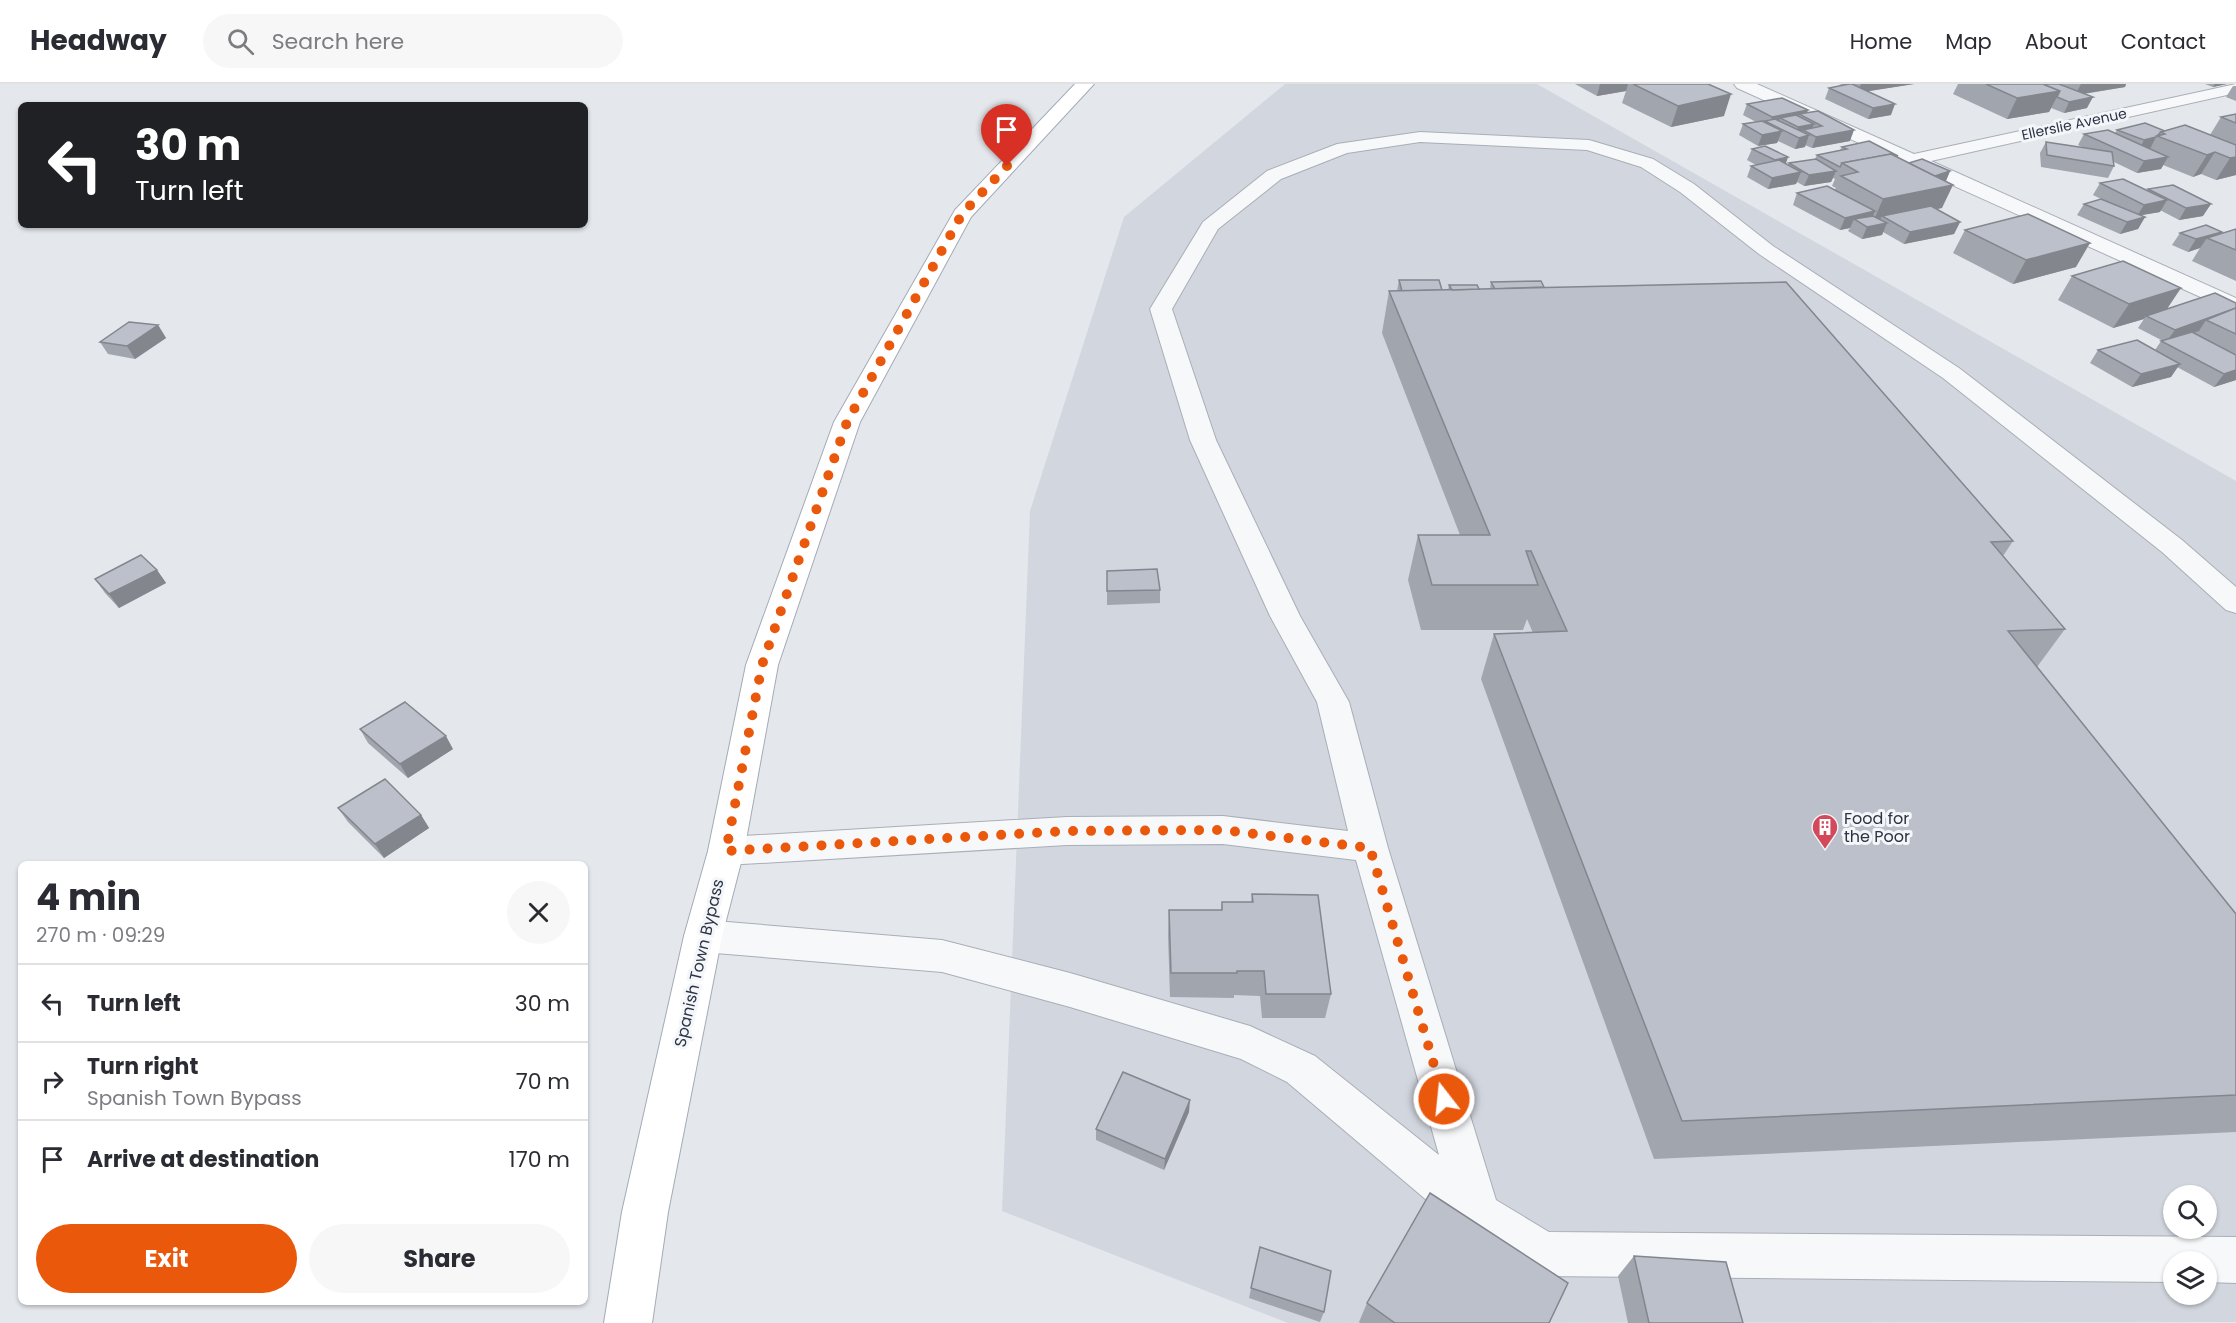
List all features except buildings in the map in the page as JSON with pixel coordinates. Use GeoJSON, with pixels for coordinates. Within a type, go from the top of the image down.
{"type":"FeatureCollection","features":[{"type":"Feature","properties":{"kind":"main road","name":"Spanish Town Bypass"},"geometry":{"type":"LineString","coordinates":[[628,1323],[645,1212],[703,936],[726,851],[762,665],[847,422],[962,214],[1085,84]]}},
{"type":"Feature","properties":{"kind":"street"},"geometry":{"type":"LineString","coordinates":[[1743,84],[2236,306]]}},
{"type":"Feature","properties":{"kind":"street","name":"Ellerslie Avenue"},"geometry":{"type":"LineString","coordinates":[[1912,160],[2236,88]]}},
{"type":"Feature","properties":{"kind":"lane"},"geometry":{"type":"LineString","coordinates":[[1478,1214],[1370,848],[1333,702],[1285,616],[1203,440],[1161,309],[1210,226],[1274,175],[1343,148],[1420,137],[1500,139],[1589,145],[1647,163],[1687,188],[1766,250],[1951,373],[2172,546],[2236,603]]}},
{"type":"Feature","properties":{"kind":"lane"},"geometry":{"type":"LineString","coordinates":[[726,851],[1067,831],[1222,830],[1370,848]]}},
{"type":"Feature","properties":{"kind":"lane"},"geometry":{"type":"LineString","coordinates":[[703,936],[942,957],[1070,990],[1250,1044],[1301,1069],[1478,1214],[1544,1254],[2236,1260]]}},
{"type":"Feature","properties":{"kind":"shaded area"},"geometry":{"type":"Polygon","coordinates":[[[1285,84],[1537,84],[2236,481],[2236,1322],[1288,1323],[1002,1211],[1030,511],[1124,217],[1285,84]]]}},
{"type":"Feature","properties":{"kind":"place","name":"Food for the Poor"},"geometry":{"type":"Point","coordinates":[1825,850]}},
{"type":"Feature","properties":{"kind":"route"},"geometry":{"type":"LineString","coordinates":[[1007,166],[962,214],[847,422],[762,665],[726,851],[1067,831],[1222,830],[1370,848],[1444,1099]]}}]}
